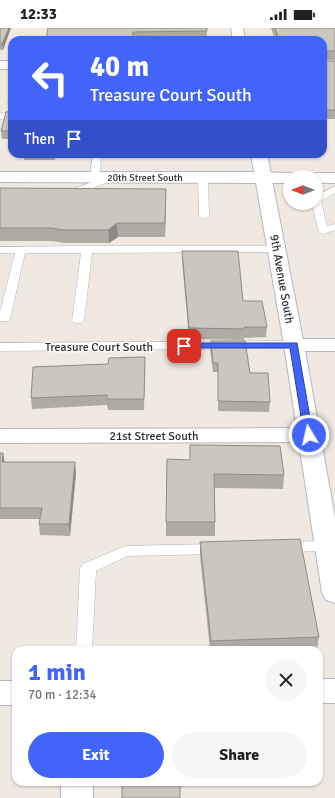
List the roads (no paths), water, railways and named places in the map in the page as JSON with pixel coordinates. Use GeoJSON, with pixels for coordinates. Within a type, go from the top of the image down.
{"type":"FeatureCollection","features":[{"type":"Feature","properties":{"kind":"street","name":"9th Avenue South"},"geometry":{"type":"LineString","coordinates":[[260,158],[294,345],[335,593]]}},
{"type":"Feature","properties":{"kind":"street","name":"20th Street South"},"geometry":{"type":"LineString","coordinates":[[0,177],[250,176],[263,178],[283,178]]}},
{"type":"Feature","properties":{"kind":"street"},"geometry":{"type":"LineString","coordinates":[[323,178],[335,178]]}},
{"type":"Feature","properties":{"kind":"street"},"geometry":{"type":"LineString","coordinates":[[294,345],[335,345]]}},
{"type":"Feature","properties":{"kind":"street","name":"21st Street South"},"geometry":{"type":"LineString","coordinates":[[0,436],[309,435]]}},
{"type":"Feature","properties":{"kind":"street"},"geometry":{"type":"LineString","coordinates":[[323,691],[335,691]]}},
{"type":"Feature","properties":{"kind":"street"},"geometry":{"type":"LineString","coordinates":[[0,693],[12,693]]}},
{"type":"Feature","properties":{"kind":"street"},"geometry":{"type":"LineString","coordinates":[[77,786],[77,798]]}},
{"type":"Feature","properties":{"kind":"lane"},"geometry":{"type":"LineString","coordinates":[[95,177],[97,158]]}},
{"type":"Feature","properties":{"kind":"lane"},"geometry":{"type":"LineString","coordinates":[[59,196],[65,196],[113,177]]}},
{"type":"Feature","properties":{"kind":"lane"},"geometry":{"type":"LineString","coordinates":[[203,177],[204,216]]}},
{"type":"Feature","properties":{"kind":"lane"},"geometry":{"type":"LineString","coordinates":[[335,189],[316,200],[324,231],[335,227]]}},
{"type":"Feature","properties":{"kind":"lane"},"geometry":{"type":"LineString","coordinates":[[0,250],[276,248]]}},
{"type":"Feature","properties":{"kind":"lane"},"geometry":{"type":"LineString","coordinates":[[78,321],[87,249]]}},
{"type":"Feature","properties":{"kind":"lane"},"geometry":{"type":"LineString","coordinates":[[4,319],[21,250]]}},
{"type":"Feature","properties":{"kind":"lane","name":"Treasure Court South"},"geometry":{"type":"LineString","coordinates":[[0,347],[294,345]]}},
{"type":"Feature","properties":{"kind":"lane"},"geometry":{"type":"LineString","coordinates":[[267,548],[327,546]]}},
{"type":"Feature","properties":{"kind":"lane"},"geometry":{"type":"LineString","coordinates":[[84,646],[88,568],[125,551],[228,549]]}}]}
